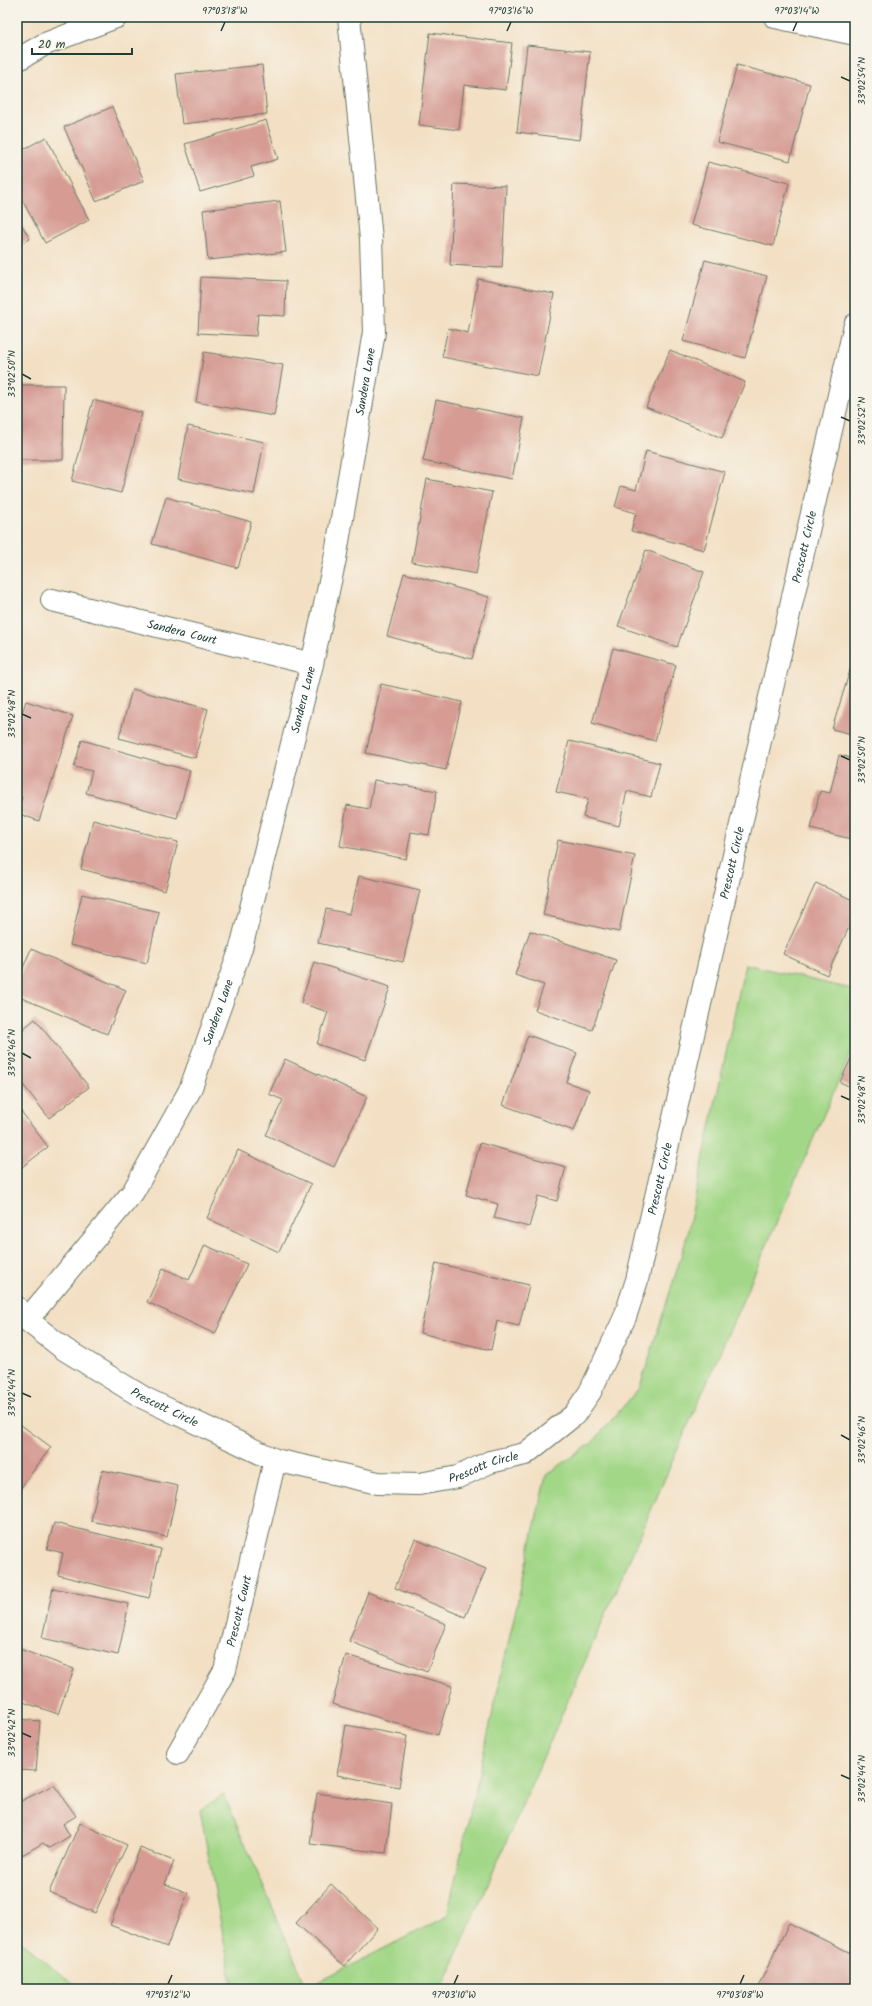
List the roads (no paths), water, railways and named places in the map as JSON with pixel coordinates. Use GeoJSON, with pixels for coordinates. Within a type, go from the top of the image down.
{"type":"FeatureCollection","features":[{"type":"Feature","properties":{"kind":"street"},"geometry":{"type":"LineString","coordinates":[[17,60],[45,44],[116,17]]}},
{"type":"Feature","properties":{"kind":"street","name":"Sandera Lane"},"geometry":{"type":"LineString","coordinates":[[22,1314],[132,1192],[190,1090],[241,948],[312,664],[335,559],[374,332],[371,239],[349,17]]}},
{"type":"Feature","properties":{"kind":"street"},"geometry":{"type":"LineString","coordinates":[[775,17],[855,34]]}},
{"type":"Feature","properties":{"kind":"street","name":"Prescott Circle"},"geometry":{"type":"LineString","coordinates":[[22,1314],[64,1350],[144,1398],[275,1460],[378,1483],[419,1484],[458,1477],[490,1462],[525,1454],[574,1415],[590,1392],[625,1317],[637,1280],[855,325]]}},
{"type":"Feature","properties":{"kind":"street","name":"Sandera Court"},"geometry":{"type":"LineString","coordinates":[[52,600],[312,664]]}},
{"type":"Feature","properties":{"kind":"street","name":"Prescott Court"},"geometry":{"type":"LineString","coordinates":[[178,1753],[225,1670],[275,1460]]}}]}
